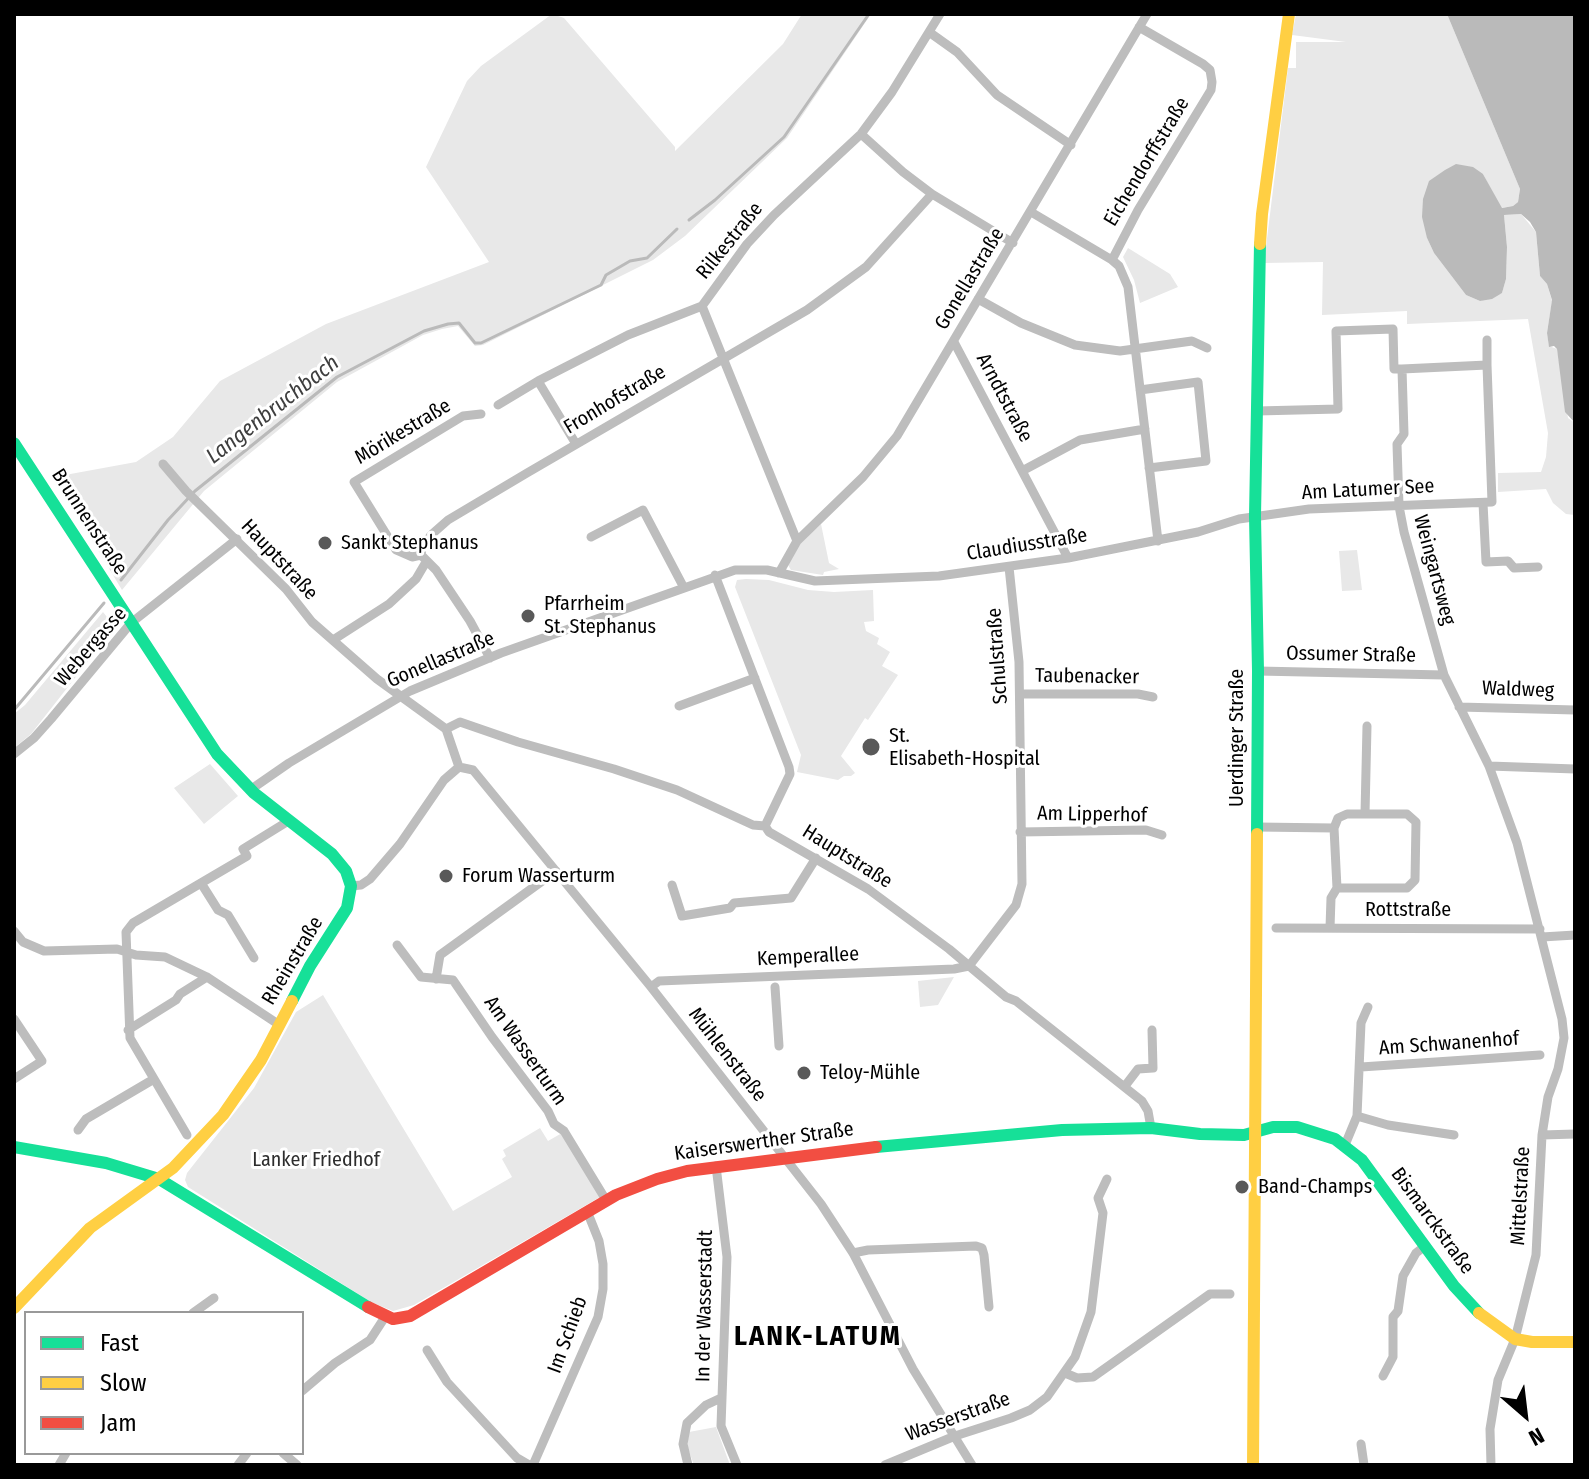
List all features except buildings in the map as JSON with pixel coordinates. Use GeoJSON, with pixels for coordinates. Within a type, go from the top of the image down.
{"type":"FeatureCollection","features":[{"type":"Feature","properties":{"kind":"street","name":"Rilkestraße"},"geometry":{"type":"LineString","coordinates":[[797,541],[702,306],[747,244],[861,134],[892,92],[940,14]]}},
{"type":"Feature","properties":{"kind":"street"},"geometry":{"type":"LineString","coordinates":[[1131,14],[1143,21]]}},
{"type":"Feature","properties":{"kind":"street","name":"Uerdinger Straße"},"geometry":{"type":"LineString","coordinates":[[1253,1465],[1258,285],[1262,214],[1289,14]]}},
{"type":"Feature","properties":{"kind":"street","name":"Gonellastraße"},"geometry":{"type":"LineString","coordinates":[[797,541],[882,456],[918,404],[1143,21]]}},
{"type":"Feature","properties":{"kind":"street","name":"Eichendorffstraße"},"geometry":{"type":"LineString","coordinates":[[1112,260],[1138,210],[1211,90],[1210,70],[1143,21]]}},
{"type":"Feature","properties":{"kind":"street"},"geometry":{"type":"LineString","coordinates":[[929,32],[957,52],[997,95],[1071,145]]}},
{"type":"Feature","properties":{"kind":"street"},"geometry":{"type":"LineString","coordinates":[[861,134],[932,194],[1013,243]]}},
{"type":"Feature","properties":{"kind":"street","name":"Fronhofstraße"},"geometry":{"type":"LineString","coordinates":[[333,640],[389,604],[416,579],[424,559],[422,548],[448,520],[807,310],[843,285],[885,248],[932,194]]}},
{"type":"Feature","properties":{"kind":"street","name":"Eichendorffstraße"},"geometry":{"type":"LineString","coordinates":[[1031,212],[1119,266],[1128,287],[1135,350]]}},
{"type":"Feature","properties":{"kind":"street"},"geometry":{"type":"LineString","coordinates":[[978,299],[1049,337],[1099,350],[1135,350],[1192,341],[1207,348]]}},
{"type":"Feature","properties":{"kind":"street"},"geometry":{"type":"LineString","coordinates":[[498,405],[628,335],[702,306]]}},
{"type":"Feature","properties":{"kind":"street","name":"Weingartsweg"},"geometry":{"type":"LineString","coordinates":[[1257,411],[1338,409],[1336,331],[1393,329],[1394,369],[1402,369],[1404,434],[1397,444],[1399,506],[1444,675],[1489,766],[1517,843],[1541,933]]}},
{"type":"Feature","properties":{"kind":"street"},"geometry":{"type":"LineString","coordinates":[[1487,340],[1492,502],[1483,503],[1486,562],[1508,561],[1514,568],[1538,567]]}},
{"type":"Feature","properties":{"kind":"street","name":"Arndtstraße"},"geometry":{"type":"LineString","coordinates":[[954,342],[1068,558]]}},
{"type":"Feature","properties":{"kind":"street"},"geometry":{"type":"LineString","coordinates":[[1135,350],[1158,541]]}},
{"type":"Feature","properties":{"kind":"street"},"geometry":{"type":"LineString","coordinates":[[1402,369],[1487,365]]}},
{"type":"Feature","properties":{"kind":"street"},"geometry":{"type":"LineString","coordinates":[[538,381],[576,444]]}},
{"type":"Feature","properties":{"kind":"street"},"geometry":{"type":"LineString","coordinates":[[1140,390],[1198,382],[1206,461],[1149,468]]}},
{"type":"Feature","properties":{"kind":"street","name":"Mörikestraße"},"geometry":{"type":"LineString","coordinates":[[424,559],[408,557],[396,550],[354,482],[463,416],[481,414]]}},
{"type":"Feature","properties":{"kind":"street","name":"Arndtstraße"},"geometry":{"type":"LineString","coordinates":[[1022,471],[1080,440],[1145,429]]}},
{"type":"Feature","properties":{"kind":"street","name":"Brunnenstraße"},"geometry":{"type":"LineString","coordinates":[[14,443],[217,754],[250,790],[332,854],[346,871],[351,886]]}},
{"type":"Feature","properties":{"kind":"street","name":"Hauptstraße"},"geometry":{"type":"LineString","coordinates":[[163,464],[186,491],[286,589],[312,622],[399,696],[447,732],[460,722],[677,790],[753,825],[765,826],[769,832],[868,889],[1125,1086],[1146,1106],[1151,1128]]}},
{"type":"Feature","properties":{"kind":"street","name":"Am Latumer See"},"geometry":{"type":"LineString","coordinates":[[1255,516],[1309,509],[1483,503]]}},
{"type":"Feature","properties":{"kind":"street"},"geometry":{"type":"LineString","coordinates":[[591,537],[643,510],[683,586]]}},
{"type":"Feature","properties":{"kind":"street","name":"Claudiusstraße"},"geometry":{"type":"LineString","coordinates":[[801,579],[835,582],[939,576],[1009,567],[1158,541],[1255,516]]}},
{"type":"Feature","properties":{"kind":"street","name":"Webergasse"},"geometry":{"type":"LineString","coordinates":[[14,754],[51,719],[131,623],[237,539]]}},
{"type":"Feature","properties":{"kind":"street"},"geometry":{"type":"LineString","coordinates":[[779,573],[797,541]]}},
{"type":"Feature","properties":{"kind":"street"},"geometry":{"type":"LineString","coordinates":[[424,559],[436,570],[490,658]]}},
{"type":"Feature","properties":{"kind":"street","name":"Schulstraße"},"geometry":{"type":"LineString","coordinates":[[969,966],[1021,896],[1020,694],[1009,567]]}},
{"type":"Feature","properties":{"kind":"street","name":"Gonellastraße"},"geometry":{"type":"LineString","coordinates":[[250,790],[262,779],[399,696],[490,658],[715,575],[753,568],[801,579]]}},
{"type":"Feature","properties":{"kind":"street"},"geometry":{"type":"LineString","coordinates":[[715,575],[789,767],[790,774],[765,826]]}},
{"type":"Feature","properties":{"kind":"street","name":"Ossumer Straße"},"geometry":{"type":"LineString","coordinates":[[1258,671],[1444,675]]}},
{"type":"Feature","properties":{"kind":"street"},"geometry":{"type":"LineString","coordinates":[[679,706],[755,678]]}},
{"type":"Feature","properties":{"kind":"street","name":"Taubenacker"},"geometry":{"type":"LineString","coordinates":[[1020,694],[1138,694],[1153,697]]}},
{"type":"Feature","properties":{"kind":"street","name":"Waldweg"},"geometry":{"type":"LineString","coordinates":[[1459,707],[1575,710]]}},
{"type":"Feature","properties":{"kind":"street"},"geometry":{"type":"LineString","coordinates":[[1365,814],[1367,726]]}},
{"type":"Feature","properties":{"kind":"street"},"geometry":{"type":"LineString","coordinates":[[351,886],[361,885],[370,879],[400,844],[444,780],[459,767],[447,732]]}},
{"type":"Feature","properties":{"kind":"street"},"geometry":{"type":"LineString","coordinates":[[1489,766],[1575,769]]}},
{"type":"Feature","properties":{"kind":"street","name":"Mühlenstraße"},"geometry":{"type":"LineString","coordinates":[[459,767],[473,770],[651,987],[839,1229],[906,1356],[972,1465]]}},
{"type":"Feature","properties":{"kind":"street"},"geometry":{"type":"LineString","coordinates":[[1330,928],[1331,898],[1337,888],[1334,828],[1338,818],[1347,814],[1407,814],[1416,822],[1415,880],[1407,888],[1337,888]]}},
{"type":"Feature","properties":{"kind":"street"},"geometry":{"type":"LineString","coordinates":[[187,1135],[136,1051],[128,1030],[126,932],[130,926],[247,856],[243,849],[290,820]]}},
{"type":"Feature","properties":{"kind":"street"},"geometry":{"type":"LineString","coordinates":[[1257,827],[1334,828]]}},
{"type":"Feature","properties":{"kind":"street","name":"Am Lipperhof"},"geometry":{"type":"LineString","coordinates":[[1020,832],[1146,830],[1162,835]]}},
{"type":"Feature","properties":{"kind":"street"},"geometry":{"type":"LineString","coordinates":[[672,885],[682,916],[730,908],[734,903],[791,898],[816,858]]}},
{"type":"Feature","properties":{"kind":"street"},"geometry":{"type":"LineString","coordinates":[[436,979],[440,955],[556,871]]}},
{"type":"Feature","properties":{"kind":"street"},"geometry":{"type":"LineString","coordinates":[[201,883],[218,910],[228,915],[254,958]]}},
{"type":"Feature","properties":{"kind":"street","name":"Rheinstraße"},"geometry":{"type":"LineString","coordinates":[[14,1308],[90,1228],[159,1179],[223,1115],[261,1060],[310,966],[341,920],[351,886]]}},
{"type":"Feature","properties":{"kind":"street","name":"Rottstraße"},"geometry":{"type":"LineString","coordinates":[[1276,928],[1575,935]]}},
{"type":"Feature","properties":{"kind":"street"},"geometry":{"type":"LineString","coordinates":[[14,931],[23,942],[44,951],[117,949],[136,955],[165,957],[207,977],[278,1024]]}},
{"type":"Feature","properties":{"kind":"street","name":"Mittelstraße"},"geometry":{"type":"LineString","coordinates":[[1491,1465],[1490,1429],[1498,1380],[1515,1339],[1536,1255],[1542,1135],[1548,1097],[1570,1038],[1541,933]]}},
{"type":"Feature","properties":{"kind":"street","name":"Am Wasserturm"},"geometry":{"type":"LineString","coordinates":[[397,945],[421,977],[453,980],[548,1111],[554,1124],[569,1137],[606,1200]]}},
{"type":"Feature","properties":{"kind":"street","name":"Kemperallee"},"geometry":{"type":"LineString","coordinates":[[651,987],[659,981],[969,966]]}},
{"type":"Feature","properties":{"kind":"street"},"geometry":{"type":"LineString","coordinates":[[128,1030],[207,977]]}},
{"type":"Feature","properties":{"kind":"street"},"geometry":{"type":"LineString","coordinates":[[775,987],[779,1046]]}},
{"type":"Feature","properties":{"kind":"street","name":"Am Schwanenhof"},"geometry":{"type":"LineString","coordinates":[[1345,1145],[1357,1116],[1361,1023],[1368,1007]]}},
{"type":"Feature","properties":{"kind":"street"},"geometry":{"type":"LineString","coordinates":[[14,1019],[42,1061],[14,1079]]}},
{"type":"Feature","properties":{"kind":"street"},"geometry":{"type":"LineString","coordinates":[[1125,1086],[1138,1069],[1153,1068],[1152,1030]]}},
{"type":"Feature","properties":{"kind":"street","name":"Am Schwanenhof"},"geometry":{"type":"LineString","coordinates":[[1361,1067],[1540,1055]]}},
{"type":"Feature","properties":{"kind":"street"},"geometry":{"type":"LineString","coordinates":[[78,1130],[86,1119],[154,1079]]}},
{"type":"Feature","properties":{"kind":"street"},"geometry":{"type":"LineString","coordinates":[[1357,1116],[1388,1125],[1454,1135]]}},
{"type":"Feature","properties":{"kind":"street","name":"Bismarckstraße"},"geometry":{"type":"LineString","coordinates":[[1255,1130],[1297,1127],[1323,1134],[1345,1145],[1380,1181],[1469,1305],[1515,1339]]}},
{"type":"Feature","properties":{"kind":"street","name":"Kaiserswerther Straße"},"geometry":{"type":"LineString","coordinates":[[385,1317],[410,1316],[606,1200],[657,1179],[716,1166],[1062,1130],[1151,1128],[1244,1135],[1255,1130]]}},
{"type":"Feature","properties":{"kind":"street"},"geometry":{"type":"LineString","coordinates":[[1542,1135],[1575,1134]]}},
{"type":"Feature","properties":{"kind":"street"},"geometry":{"type":"LineString","coordinates":[[14,1147],[106,1163],[159,1179],[385,1317],[370,1340],[335,1363],[304,1389]]}},
{"type":"Feature","properties":{"kind":"street","name":"In der Wasserstadt"},"geometry":{"type":"LineString","coordinates":[[716,1166],[727,1257],[721,1426],[737,1465]]}},
{"type":"Feature","properties":{"kind":"street","name":"Wasserstraße"},"geometry":{"type":"LineString","coordinates":[[885,1465],[1030,1410],[1047,1397],[1075,1357],[1091,1312],[1103,1213],[1098,1198],[1107,1179]]}},
{"type":"Feature","properties":{"kind":"street","name":"Im Schieb"},"geometry":{"type":"LineString","coordinates":[[427,1350],[447,1382],[517,1458],[531,1465],[598,1317],[603,1264],[599,1241],[587,1211]]}},
{"type":"Feature","properties":{"kind":"street"},"geometry":{"type":"LineString","coordinates":[[1383,1376],[1393,1357],[1393,1317],[1398,1311],[1403,1276],[1416,1253],[1425,1246]]}},
{"type":"Feature","properties":{"kind":"street"},"geometry":{"type":"LineString","coordinates":[[853,1253],[868,1250],[982,1248],[989,1307]]}},
{"type":"Feature","properties":{"kind":"street"},"geometry":{"type":"LineString","coordinates":[[1065,1373],[1077,1378],[1093,1377],[1210,1294],[1230,1294]]}},
{"type":"Feature","properties":{"kind":"street"},"geometry":{"type":"LineString","coordinates":[[196,1311],[214,1298]]}},
{"type":"Feature","properties":{"kind":"street"},"geometry":{"type":"LineString","coordinates":[[1515,1339],[1575,1342]]}},
{"type":"Feature","properties":{"kind":"street","name":"In der Wasserstadt"},"geometry":{"type":"LineString","coordinates":[[688,1465],[683,1444],[687,1423],[706,1405],[721,1398]]}},
{"type":"Feature","properties":{"kind":"street"},"geometry":{"type":"LineString","coordinates":[[1361,1444],[1364,1465]]}},
{"type":"Feature","properties":{"kind":"green space"},"geometry":{"type":"Polygon","coordinates":[[[552,14],[564,18],[675,147],[675,151],[783,44],[802,14],[871,14],[787,138],[685,236],[653,260],[483,345],[475,346],[458,326],[442,329],[423,335],[337,382],[204,491],[122,590],[54,477],[136,462],[173,437],[220,381],[326,324],[489,262],[426,167],[467,81],[481,66],[552,14]]]}},
{"type":"Feature","properties":{"kind":"green space"},"geometry":{"type":"Polygon","coordinates":[[[1296,14],[1447,14],[1520,189],[1518,202],[1501,208],[1483,174],[1427,238],[1434,253],[1466,295],[1480,301],[1502,293],[1506,279],[1504,215],[1521,214],[1536,232],[1540,276],[1547,284],[1552,301],[1547,333],[1549,346],[1557,349],[1568,418],[1575,423],[1575,515],[1566,514],[1553,503],[1546,489],[1498,492],[1498,473],[1541,472],[1546,457],[1548,433],[1528,319],[1407,324],[1407,311],[1322,315],[1323,262],[1264,263],[1288,68],[1296,68],[1296,42],[1346,42],[1292,35],[1296,14]]]}},
{"type":"Feature","properties":{"kind":"green space"},"geometry":{"type":"Polygon","coordinates":[[[1128,248],[1170,274],[1178,287],[1140,303],[1123,257],[1128,248]]]}},
{"type":"Feature","properties":{"kind":"green space"},"geometry":{"type":"Polygon","coordinates":[[[821,524],[829,563],[839,569],[824,572],[823,575],[791,570],[788,565],[798,545],[821,524]]]}},
{"type":"Feature","properties":{"kind":"green space"},"geometry":{"type":"Polygon","coordinates":[[[1357,550],[1362,590],[1342,591],[1339,551],[1357,550]]]}},
{"type":"Feature","properties":{"kind":"green space"},"geometry":{"type":"Polygon","coordinates":[[[737,580],[769,580],[808,590],[873,590],[874,621],[864,622],[866,631],[879,638],[877,644],[890,652],[882,666],[898,675],[841,756],[855,773],[851,776],[838,780],[797,772],[801,755],[735,587],[737,580]]]}},
{"type":"Feature","properties":{"kind":"green space"},"geometry":{"type":"Polygon","coordinates":[[[103,612],[115,627],[31,734],[14,748],[14,714],[103,612]]]}},
{"type":"Feature","properties":{"kind":"green space"},"geometry":{"type":"Polygon","coordinates":[[[210,764],[238,796],[204,824],[174,788],[210,764]]]}},
{"type":"Feature","properties":{"kind":"green space"},"geometry":{"type":"Polygon","coordinates":[[[954,977],[938,1005],[920,1007],[918,981],[954,977]]]}},
{"type":"Feature","properties":{"kind":"green space","name":"Lanker Friedhof"},"geometry":{"type":"Polygon","coordinates":[[[323,995],[453,1211],[512,1177],[502,1159],[506,1156],[503,1150],[540,1128],[548,1141],[562,1133],[600,1197],[414,1305],[393,1311],[371,1302],[188,1187],[185,1180],[187,1173],[254,1088],[296,1012],[323,995]]]}},
{"type":"Feature","properties":{"kind":"green space"},"geometry":{"type":"Polygon","coordinates":[[[716,1427],[730,1465],[694,1465],[687,1446],[689,1432],[716,1427]]]}},
{"type":"Feature","properties":{"kind":"shaded area"},"geometry":{"type":"Polygon","coordinates":[[[1447,14],[1575,14],[1575,423],[1565,412],[1557,349],[1549,347],[1547,333],[1552,300],[1547,284],[1540,276],[1536,232],[1530,222],[1521,214],[1504,215],[1506,279],[1502,293],[1480,301],[1466,295],[1434,253],[1427,238],[1422,217],[1423,199],[1429,181],[1456,164],[1473,167],[1483,174],[1502,208],[1518,202],[1520,189],[1447,14]]]}},
{"type":"Feature","properties":{"kind":"waterway","name":"Langenbruchbach"},"geometry":{"type":"LineString","coordinates":[[689,220],[784,137],[869,14]]}},
{"type":"Feature","properties":{"kind":"waterway","name":"Langenbruchbach"},"geometry":{"type":"LineString","coordinates":[[121,580],[195,491],[337,377],[424,331],[448,324],[459,323],[475,343],[481,343],[601,285],[606,275],[630,261],[647,258],[677,229]]}},
{"type":"Feature","properties":{"kind":"waterway","name":"Langenbruchbach"},"geometry":{"type":"LineString","coordinates":[[14,710],[104,603]]}},
{"type":"Feature","properties":{"kind":"traffic: fast"},"geometry":{"type":"LineString","coordinates":[[1257,834],[1255,516],[1260,244]]}},
{"type":"Feature","properties":{"kind":"traffic: fast"},"geometry":{"type":"LineString","coordinates":[[14,443],[217,754],[254,793],[332,854],[346,871],[351,886],[347,908],[292,1001]]}},
{"type":"Feature","properties":{"kind":"traffic: fast"},"geometry":{"type":"LineString","coordinates":[[876,1147],[1062,1130],[1151,1128],[1244,1135],[1273,1127],[1297,1127],[1335,1139],[1362,1160],[1454,1286],[1479,1313]]}},
{"type":"Feature","properties":{"kind":"traffic: fast"},"geometry":{"type":"LineString","coordinates":[[14,1147],[106,1163],[159,1179],[368,1307]]}},
{"type":"Feature","properties":{"kind":"traffic: slow"},"geometry":{"type":"LineString","coordinates":[[1260,244],[1289,14]]}},
{"type":"Feature","properties":{"kind":"traffic: slow"},"geometry":{"type":"LineString","coordinates":[[1253,1465],[1257,834]]}},
{"type":"Feature","properties":{"kind":"traffic: slow"},"geometry":{"type":"LineString","coordinates":[[14,1308],[90,1228],[173,1168],[223,1115],[261,1060],[292,1001]]}},
{"type":"Feature","properties":{"kind":"traffic: slow"},"geometry":{"type":"LineString","coordinates":[[1479,1313],[1515,1339],[1575,1342]]}},
{"type":"Feature","properties":{"kind":"traffic: jam"},"geometry":{"type":"LineString","coordinates":[[368,1307],[393,1319],[410,1316],[616,1195],[657,1179],[687,1171],[876,1147]]}},
{"type":"Feature","properties":{"kind":"place","name":"Sankt Stephanus"},"geometry":{"type":"Point","coordinates":[325,543]}},
{"type":"Feature","properties":{"kind":"place","name":"Pfarrheim St. Stephanus"},"geometry":{"type":"Point","coordinates":[528,616]}},
{"type":"Feature","properties":{"kind":"place","name":"St. Elisabeth-Hospital"},"geometry":{"type":"Point","coordinates":[871,747]}},
{"type":"Feature","properties":{"kind":"place","name":"Forum Wasserturm"},"geometry":{"type":"Point","coordinates":[446,876]}},
{"type":"Feature","properties":{"kind":"place","name":"Teloy-Mühle"},"geometry":{"type":"Point","coordinates":[804,1073]}},
{"type":"Feature","properties":{"kind":"place","name":"Band-Champs"},"geometry":{"type":"Point","coordinates":[1242,1187]}},
{"type":"Feature","properties":{"kind":"district","name":"LANK-LATUM"},"geometry":{"type":"Point","coordinates":[818,1337]}}]}
